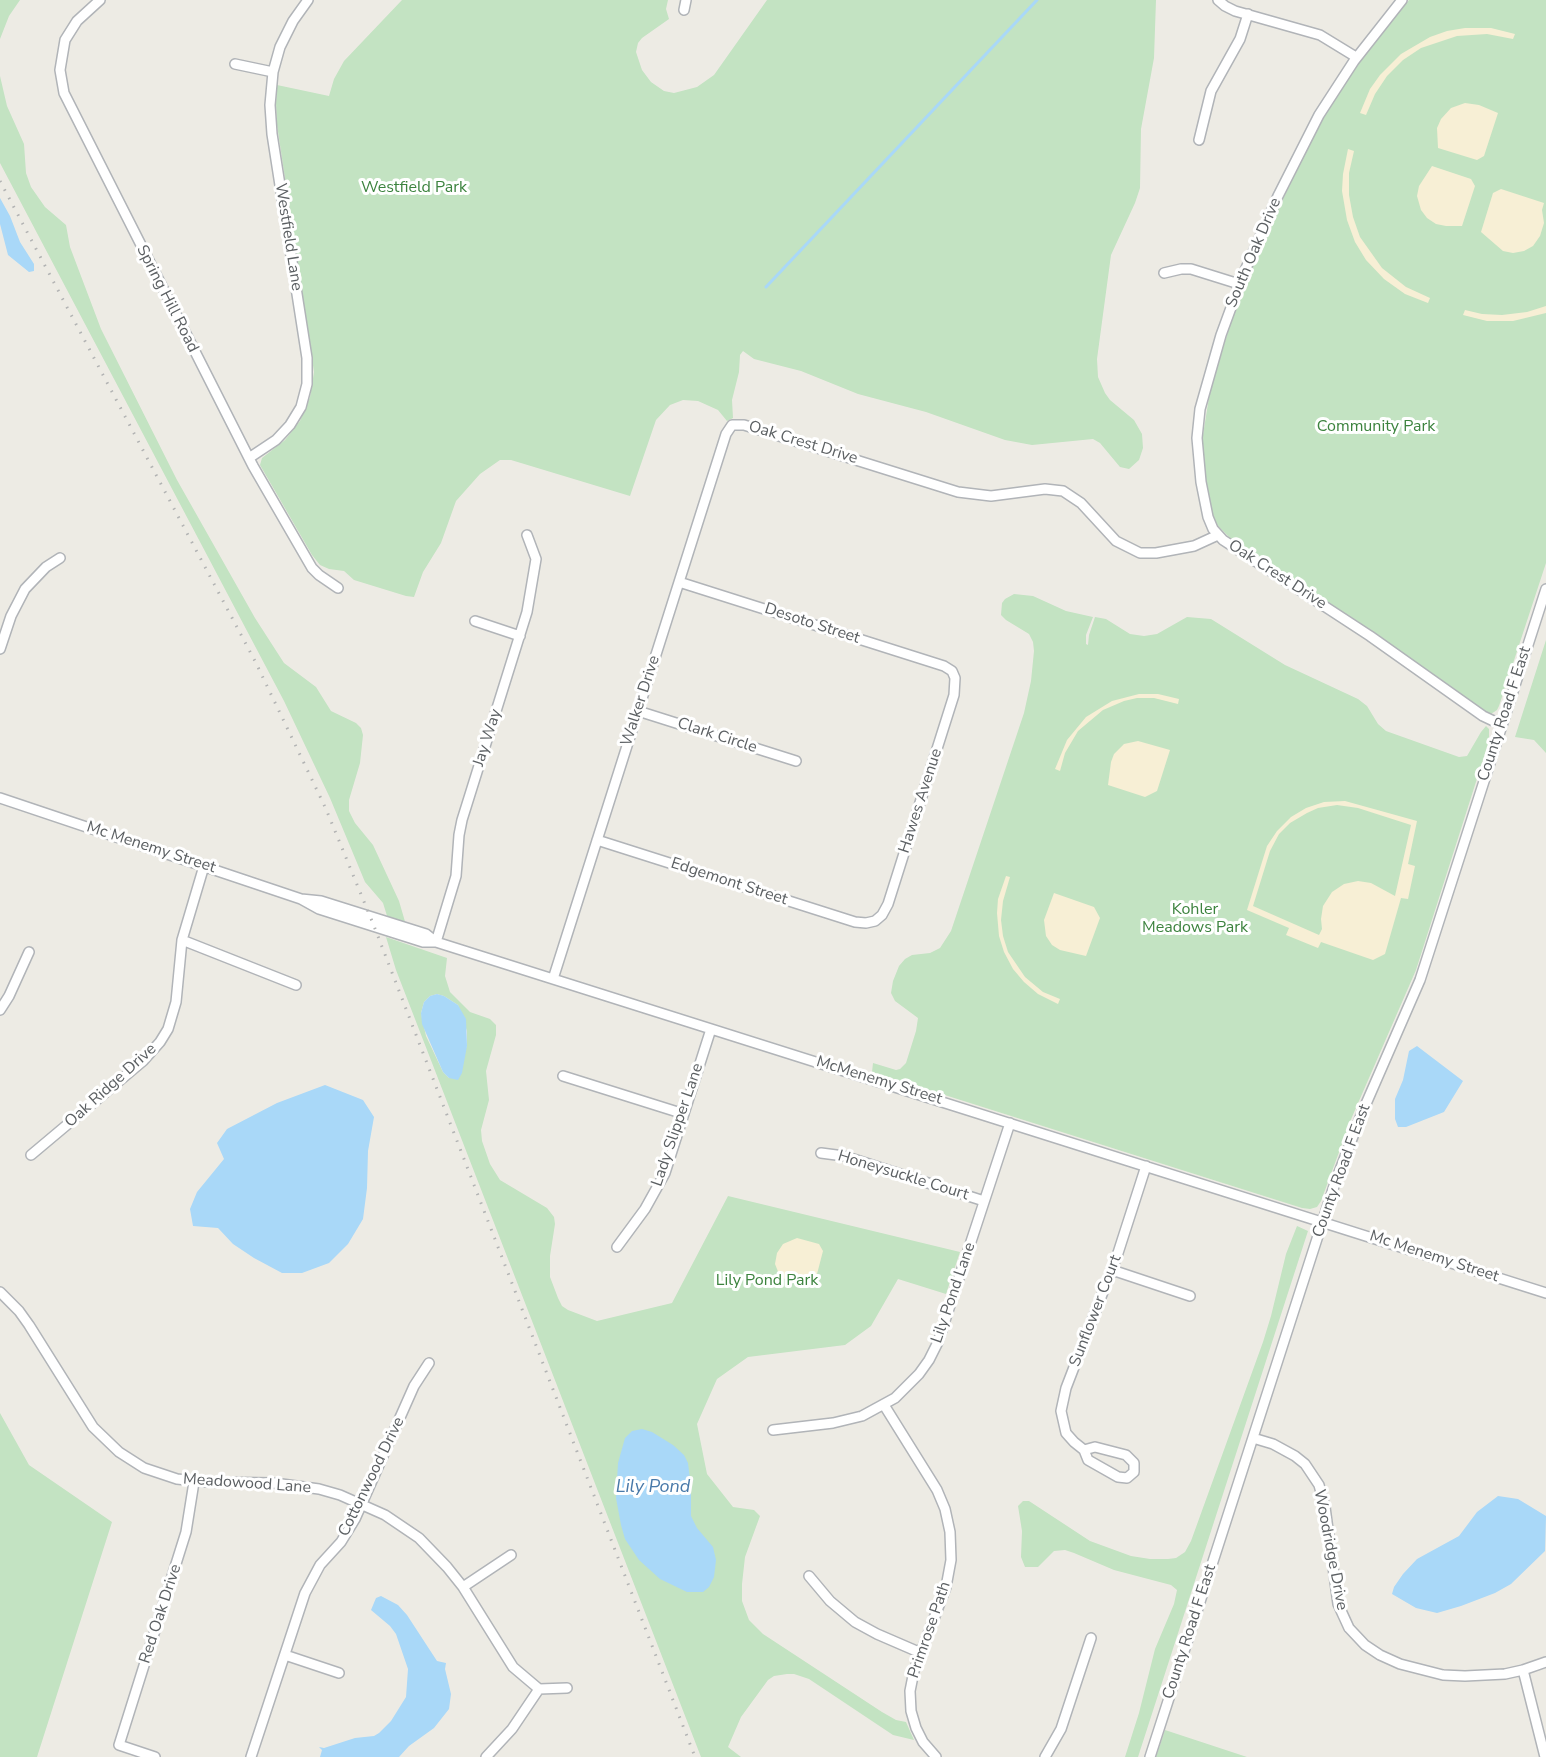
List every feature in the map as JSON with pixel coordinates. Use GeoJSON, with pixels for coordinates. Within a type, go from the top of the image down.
{"type":"FeatureCollection","features":[{"type":"Feature","properties":{"kind":"street","name":"Spring Hill Road"},"geometry":{"type":"LineString","coordinates":[[100,0],[77,21],[67,36],[60,57],[61,85],[80,127],[249,458],[312,568],[338,588]]}},
{"type":"Feature","properties":{"kind":"street","name":"Westfield Lane"},"geometry":{"type":"LineString","coordinates":[[249,458],[276,440],[290,425],[301,407],[308,377],[270,105],[273,72],[286,34],[308,0]]}},
{"type":"Feature","properties":{"kind":"street"},"geometry":{"type":"LineString","coordinates":[[1218,0],[1228,8],[1328,38],[1356,57]]}},
{"type":"Feature","properties":{"kind":"street","name":"South Oak Drive"},"geometry":{"type":"LineString","coordinates":[[1218,535],[1210,523],[1204,505],[1198,462],[1198,428],[1202,400],[1211,368],[1239,284],[1271,211],[1310,132],[1356,57],[1402,0]]}},
{"type":"Feature","properties":{"kind":"street"},"geometry":{"type":"LineString","coordinates":[[1199,140],[1212,91],[1241,36],[1248,14]]}},
{"type":"Feature","properties":{"kind":"street"},"geometry":{"type":"LineString","coordinates":[[235,64],[273,72]]}},
{"type":"Feature","properties":{"kind":"street"},"geometry":{"type":"LineString","coordinates":[[1164,273],[1189,269],[1239,284]]}},
{"type":"Feature","properties":{"kind":"street","name":"Oak Crest Drive"},"geometry":{"type":"LineString","coordinates":[[733,425],[744,424],[958,492],[991,496],[1045,489],[1063,491],[1081,503],[1116,542],[1143,553],[1194,546],[1218,535],[1412,664],[1483,717],[1502,725]]}},
{"type":"Feature","properties":{"kind":"street","name":"Walker Drive"},"geometry":{"type":"LineString","coordinates":[[553,979],[726,434],[733,425]]}},
{"type":"Feature","properties":{"kind":"street","name":"Jay Way"},"geometry":{"type":"LineString","coordinates":[[435,942],[455,879],[461,823],[529,604],[537,559],[527,535]]}},
{"type":"Feature","properties":{"kind":"street"},"geometry":{"type":"LineString","coordinates":[[0,649],[11,616],[25,589],[46,567],[60,558]]}},
{"type":"Feature","properties":{"kind":"street","name":"Desoto Street"},"geometry":{"type":"LineString","coordinates":[[679,582],[944,666]]}},
{"type":"Feature","properties":{"kind":"street","name":"County Road F East"},"geometry":{"type":"LineString","coordinates":[[1150,1757],[1323,1221],[1355,1128],[1420,980],[1546,589]]}},
{"type":"Feature","properties":{"kind":"street"},"geometry":{"type":"LineString","coordinates":[[475,621],[520,636]]}},
{"type":"Feature","properties":{"kind":"street","name":"Hawes Avenue"},"geometry":{"type":"LineString","coordinates":[[860,923],[877,919],[884,913],[888,904],[956,690],[954,675],[944,666]]}},
{"type":"Feature","properties":{"kind":"street","name":"Clark Circle"},"geometry":{"type":"LineString","coordinates":[[638,711],[796,761]]}},
{"type":"Feature","properties":{"kind":"street","name":"Mc Menemy Street"},"geometry":{"type":"LineString","coordinates":[[0,798],[301,899]]}},
{"type":"Feature","properties":{"kind":"street","name":"Edgemont Street"},"geometry":{"type":"LineString","coordinates":[[597,840],[860,923]]}},
{"type":"Feature","properties":{"kind":"street","name":"Oak Ridge Drive"},"geometry":{"type":"LineString","coordinates":[[31,1155],[143,1061],[168,1029],[176,1002],[182,940],[204,866]]}},
{"type":"Feature","properties":{"kind":"street","name":"McMenemy Street"},"geometry":{"type":"LineString","coordinates":[[301,899],[321,901],[404,927],[426,934],[435,942],[1323,1221]]}},
{"type":"Feature","properties":{"kind":"street"},"geometry":{"type":"LineString","coordinates":[[182,940],[296,985]]}},
{"type":"Feature","properties":{"kind":"street"},"geometry":{"type":"LineString","coordinates":[[0,1010],[29,952]]}},
{"type":"Feature","properties":{"kind":"street","name":"Lady Slipper Lane"},"geometry":{"type":"LineString","coordinates":[[617,1246],[658,1188],[669,1162],[711,1029]]}},
{"type":"Feature","properties":{"kind":"street"},"geometry":{"type":"LineString","coordinates":[[563,1076],[684,1114]]}},
{"type":"Feature","properties":{"kind":"street","name":"Lily Pond Lane"},"geometry":{"type":"LineString","coordinates":[[773,1430],[848,1420],[884,1405],[911,1383],[933,1354],[1010,1123]]}},
{"type":"Feature","properties":{"kind":"street","name":"Honeysuckle Court"},"geometry":{"type":"LineString","coordinates":[[821,1153],[842,1156],[984,1201]]}},
{"type":"Feature","properties":{"kind":"street","name":"Sunflower Court"},"geometry":{"type":"LineString","coordinates":[[1084,1450],[1093,1447],[1124,1454],[1133,1461],[1134,1472],[1127,1478],[1116,1476],[1088,1460],[1084,1450],[1066,1433],[1061,1419],[1062,1402],[1112,1270],[1146,1166]]}},
{"type":"Feature","properties":{"kind":"street","name":"Mc Menemy Street"},"geometry":{"type":"LineString","coordinates":[[1323,1221],[1546,1293]]}},
{"type":"Feature","properties":{"kind":"street"},"geometry":{"type":"LineString","coordinates":[[1112,1270],[1190,1296]]}},
{"type":"Feature","properties":{"kind":"street","name":"Meadowood Lane"},"geometry":{"type":"LineString","coordinates":[[0,1292],[24,1318],[83,1412],[105,1440],[119,1452],[144,1468],[160,1474],[194,1482],[297,1485],[340,1495],[386,1515],[419,1538],[447,1567],[463,1587],[513,1667],[538,1689]]}},
{"type":"Feature","properties":{"kind":"street","name":"Cottonwood Drive"},"geometry":{"type":"LineString","coordinates":[[251,1757],[299,1608],[312,1578],[349,1531],[414,1386],[429,1363]]}},
{"type":"Feature","properties":{"kind":"street","name":"Primrose Path"},"geometry":{"type":"LineString","coordinates":[[884,1405],[938,1490],[950,1532],[951,1553],[948,1581],[911,1681],[910,1706],[919,1735],[936,1757]]}},
{"type":"Feature","properties":{"kind":"street","name":"Woodridge Drive"},"geometry":{"type":"LineString","coordinates":[[1252,1438],[1279,1446],[1295,1456],[1305,1464],[1319,1485],[1325,1507],[1338,1604],[1349,1628],[1365,1645],[1400,1664],[1443,1675],[1487,1676],[1524,1670],[1546,1662]]}},
{"type":"Feature","properties":{"kind":"street","name":"Red Oak Drive"},"geometry":{"type":"LineString","coordinates":[[155,1757],[119,1745],[181,1552],[194,1482]]}},
{"type":"Feature","properties":{"kind":"street"},"geometry":{"type":"LineString","coordinates":[[463,1587],[511,1555]]}},
{"type":"Feature","properties":{"kind":"street"},"geometry":{"type":"LineString","coordinates":[[809,1576],[830,1601],[855,1622],[921,1653]]}},
{"type":"Feature","properties":{"kind":"street"},"geometry":{"type":"LineString","coordinates":[[1045,1757],[1061,1729],[1091,1638]]}},
{"type":"Feature","properties":{"kind":"street"},"geometry":{"type":"LineString","coordinates":[[285,1655],[339,1673]]}},
{"type":"Feature","properties":{"kind":"street"},"geometry":{"type":"LineString","coordinates":[[1524,1670],[1545,1757]]}},
{"type":"Feature","properties":{"kind":"street"},"geometry":{"type":"LineString","coordinates":[[486,1757],[512,1729],[538,1689],[567,1689]]}},
{"type":"Feature","properties":{"kind":"green space"},"geometry":{"type":"Polygon","coordinates":[[[0,0],[20,0],[9,16],[0,39],[0,0]]]}},
{"type":"Feature","properties":{"kind":"green space","name":"Westfield Park"},"geometry":{"type":"Polygon","coordinates":[[[402,0],[668,0],[666,9],[669,19],[642,38],[636,52],[642,70],[651,82],[664,91],[674,93],[697,87],[714,75],[767,0],[1156,0],[1154,58],[1141,129],[1140,188],[1111,255],[1097,359],[1098,377],[1105,393],[1134,420],[1142,434],[1143,448],[1139,460],[1129,469],[1120,467],[1100,443],[1093,439],[1032,445],[1005,440],[926,412],[858,394],[801,371],[754,359],[743,351],[740,355],[739,372],[732,400],[733,418],[727,421],[718,410],[698,401],[683,400],[670,405],[656,420],[630,496],[511,460],[500,460],[480,474],[456,501],[441,543],[423,572],[414,597],[354,580],[344,571],[320,565],[260,465],[262,458],[285,440],[300,421],[310,397],[314,372],[277,125],[277,85],[329,96],[334,79],[344,61],[402,0]]]}},
{"type":"Feature","properties":{"kind":"green space","name":"Community Park"},"geometry":{"type":"Polygon","coordinates":[[[1409,0],[1546,0],[1546,563],[1499,706],[1491,714],[1360,623],[1230,538],[1218,526],[1212,515],[1203,462],[1203,435],[1210,391],[1231,322],[1262,243],[1314,134],[1333,101],[1361,59],[1409,0]]]}},
{"type":"Feature","properties":{"kind":"green space"},"geometry":{"type":"Polygon","coordinates":[[[0,76],[7,106],[24,144],[26,173],[31,187],[45,207],[66,225],[70,247],[101,329],[177,480],[255,618],[284,663],[316,687],[331,711],[356,723],[361,728],[363,735],[360,763],[349,800],[349,811],[355,823],[373,845],[399,901],[406,925],[388,919],[383,903],[365,882],[330,798],[284,701],[0,163],[0,76]]]}},
{"type":"Feature","properties":{"kind":"green space","name":"Kohler Meadows Park"},"geometry":{"type":"Polygon","coordinates":[[[1014,594],[1033,596],[1066,611],[1093,617],[1086,635],[1088,645],[1095,617],[1106,619],[1130,634],[1144,636],[1157,634],[1187,617],[1211,619],[1285,665],[1358,699],[1367,706],[1378,724],[1386,731],[1459,757],[1467,756],[1481,732],[1486,726],[1489,729],[1489,741],[1416,970],[1352,1117],[1317,1207],[1302,1208],[872,1072],[873,1063],[896,1070],[906,1063],[918,1018],[895,1001],[891,993],[893,981],[899,966],[905,959],[940,948],[951,931],[1024,713],[1031,681],[1034,651],[1029,634],[1001,615],[1002,603],[1014,594]]]}},
{"type":"Feature","properties":{"kind":"green space"},"geometry":{"type":"Polygon","coordinates":[[[1546,640],[1546,753],[1534,740],[1515,737],[1546,640]]]}},
{"type":"Feature","properties":{"kind":"green space","name":"Lily Pond Park"},"geometry":{"type":"Polygon","coordinates":[[[386,937],[447,958],[445,976],[450,992],[470,1012],[490,1019],[496,1025],[496,1035],[486,1071],[489,1100],[481,1130],[482,1141],[490,1164],[500,1180],[547,1208],[554,1217],[550,1277],[562,1306],[568,1310],[597,1321],[672,1303],[728,1196],[960,1252],[946,1294],[898,1279],[871,1326],[845,1345],[748,1357],[717,1379],[697,1424],[707,1474],[733,1507],[754,1510],[760,1516],[745,1557],[742,1584],[742,1601],[749,1620],[763,1634],[882,1712],[896,1720],[906,1722],[914,1740],[893,1735],[809,1679],[787,1674],[774,1676],[768,1680],[741,1717],[728,1747],[741,1757],[701,1757],[396,970],[386,937]],[[437,994],[430,996],[424,1002],[421,1013],[426,1036],[443,1072],[449,1078],[467,1046],[467,1031],[458,1005],[437,994]]]}},
{"type":"Feature","properties":{"kind":"green space"},"geometry":{"type":"Polygon","coordinates":[[[1297,1226],[1308,1231],[1138,1757],[1125,1757],[1155,1649],[1174,1604],[1177,1590],[1171,1585],[1114,1570],[1065,1550],[1054,1551],[1038,1567],[1025,1567],[1021,1557],[1022,1531],[1018,1506],[1023,1501],[1029,1501],[1090,1541],[1131,1556],[1168,1559],[1176,1558],[1185,1552],[1263,1342],[1286,1254],[1297,1226]]]}},
{"type":"Feature","properties":{"kind":"green space"},"geometry":{"type":"Polygon","coordinates":[[[0,1413],[29,1465],[112,1522],[37,1757],[0,1757],[0,1413]]]}},
{"type":"Feature","properties":{"kind":"green space"},"geometry":{"type":"Polygon","coordinates":[[[1165,1730],[1247,1757],[1156,1757],[1165,1730]]]}},
{"type":"Feature","properties":{"kind":"sand"},"geometry":{"type":"Polygon","coordinates":[[[1465,28],[1491,28],[1515,34],[1513,39],[1487,34],[1457,36],[1421,48],[1403,60],[1387,76],[1375,94],[1366,115],[1360,113],[1370,89],[1401,54],[1430,37],[1465,28]]]}},
{"type":"Feature","properties":{"kind":"sand"},"geometry":{"type":"Polygon","coordinates":[[[1465,103],[1479,105],[1498,113],[1484,156],[1477,160],[1438,148],[1437,128],[1441,119],[1451,108],[1465,103]]]}},
{"type":"Feature","properties":{"kind":"sand"},"geometry":{"type":"Polygon","coordinates":[[[1348,149],[1354,151],[1349,173],[1349,195],[1360,237],[1382,268],[1406,287],[1430,298],[1428,303],[1405,294],[1384,279],[1366,260],[1355,242],[1347,220],[1342,191],[1348,149]]]}},
{"type":"Feature","properties":{"kind":"sand"},"geometry":{"type":"Polygon","coordinates":[[[1432,166],[1471,179],[1475,186],[1462,226],[1436,224],[1421,210],[1417,196],[1419,186],[1432,166]]]}},
{"type":"Feature","properties":{"kind":"sand"},"geometry":{"type":"Polygon","coordinates":[[[1501,189],[1544,203],[1542,210],[1544,223],[1540,236],[1533,246],[1524,251],[1513,253],[1503,251],[1481,232],[1493,193],[1501,189]]]}},
{"type":"Feature","properties":{"kind":"sand"},"geometry":{"type":"Polygon","coordinates":[[[1546,306],[1546,313],[1513,321],[1487,321],[1463,315],[1465,310],[1502,315],[1527,312],[1546,306]]]}},
{"type":"Feature","properties":{"kind":"sand"},"geometry":{"type":"Polygon","coordinates":[[[1139,694],[1158,694],[1179,699],[1178,704],[1154,698],[1137,698],[1103,710],[1078,731],[1065,753],[1060,771],[1055,769],[1067,740],[1086,717],[1112,701],[1139,694]]]}},
{"type":"Feature","properties":{"kind":"sand"},"geometry":{"type":"Polygon","coordinates":[[[1138,741],[1170,750],[1157,791],[1145,797],[1108,785],[1114,754],[1124,744],[1138,741]]]}},
{"type":"Feature","properties":{"kind":"sand"},"geometry":{"type":"Polygon","coordinates":[[[1345,801],[1417,821],[1408,864],[1415,866],[1408,899],[1401,898],[1385,954],[1373,960],[1321,942],[1318,948],[1286,935],[1289,928],[1247,910],[1267,846],[1277,831],[1291,817],[1306,808],[1324,802],[1345,801]],[[1337,805],[1318,808],[1290,823],[1279,834],[1270,851],[1253,906],[1319,935],[1322,929],[1323,906],[1332,892],[1344,884],[1358,881],[1371,883],[1395,896],[1411,825],[1358,808],[1337,805]]]}},
{"type":"Feature","properties":{"kind":"sand"},"geometry":{"type":"Polygon","coordinates":[[[1006,876],[1010,877],[1003,901],[1001,920],[1008,952],[1025,977],[1043,992],[1060,999],[1058,1004],[1038,994],[1024,982],[1013,969],[1004,952],[999,936],[997,913],[998,899],[1006,876]]]}},
{"type":"Feature","properties":{"kind":"sand"},"geometry":{"type":"Polygon","coordinates":[[[1054,893],[1094,907],[1100,918],[1086,956],[1060,950],[1052,945],[1046,936],[1044,920],[1054,893]]]}},
{"type":"Feature","properties":{"kind":"sand"},"geometry":{"type":"Polygon","coordinates":[[[797,1238],[819,1244],[823,1251],[817,1274],[801,1283],[786,1280],[779,1274],[775,1264],[777,1253],[783,1244],[797,1238]]]}},
{"type":"Feature","properties":{"kind":"water"},"geometry":{"type":"Polygon","coordinates":[[[0,198],[20,242],[34,264],[34,271],[29,272],[8,255],[0,224],[0,198]]]}},
{"type":"Feature","properties":{"kind":"water"},"geometry":{"type":"Polygon","coordinates":[[[437,994],[458,1005],[466,1019],[467,1046],[462,1073],[458,1080],[449,1078],[443,1072],[422,1024],[421,1013],[424,1002],[430,996],[437,994]]]}},
{"type":"Feature","properties":{"kind":"water"},"geometry":{"type":"Polygon","coordinates":[[[1417,1046],[1463,1081],[1444,1112],[1406,1127],[1398,1127],[1395,1119],[1395,1099],[1403,1080],[1409,1051],[1417,1046]]]}},
{"type":"Feature","properties":{"kind":"water"},"geometry":{"type":"Polygon","coordinates":[[[325,1085],[363,1100],[374,1117],[368,1151],[363,1219],[348,1244],[329,1263],[302,1273],[282,1273],[233,1244],[218,1228],[193,1226],[190,1209],[197,1192],[224,1159],[217,1143],[227,1129],[277,1103],[325,1085]]]}},
{"type":"Feature","properties":{"kind":"water","name":"Lily Pond"},"geometry":{"type":"Polygon","coordinates":[[[642,1429],[652,1432],[673,1445],[684,1455],[688,1463],[691,1516],[697,1528],[713,1547],[716,1560],[714,1577],[709,1587],[703,1592],[687,1592],[660,1579],[639,1560],[625,1539],[616,1498],[618,1463],[625,1438],[632,1431],[642,1429]]]}},
{"type":"Feature","properties":{"kind":"water"},"geometry":{"type":"Polygon","coordinates":[[[1498,1496],[1518,1499],[1546,1516],[1545,1551],[1511,1584],[1495,1593],[1437,1613],[1416,1608],[1392,1594],[1403,1574],[1417,1559],[1459,1536],[1477,1512],[1498,1496]]]}},
{"type":"Feature","properties":{"kind":"water"},"geometry":{"type":"Polygon","coordinates":[[[381,1596],[398,1605],[437,1661],[446,1663],[445,1669],[451,1694],[449,1709],[434,1728],[409,1746],[399,1757],[320,1757],[322,1750],[319,1747],[324,1748],[379,1733],[391,1721],[406,1697],[408,1669],[396,1634],[371,1610],[376,1598],[381,1596]]]}},
{"type":"Feature","properties":{"kind":"waterway"},"geometry":{"type":"LineString","coordinates":[[766,287],[1037,0]]}},
{"type":"Feature","properties":{"kind":"railway"},"geometry":{"type":"LineString","coordinates":[[0,181],[256,663],[326,809],[374,926],[695,1757]]}}]}
